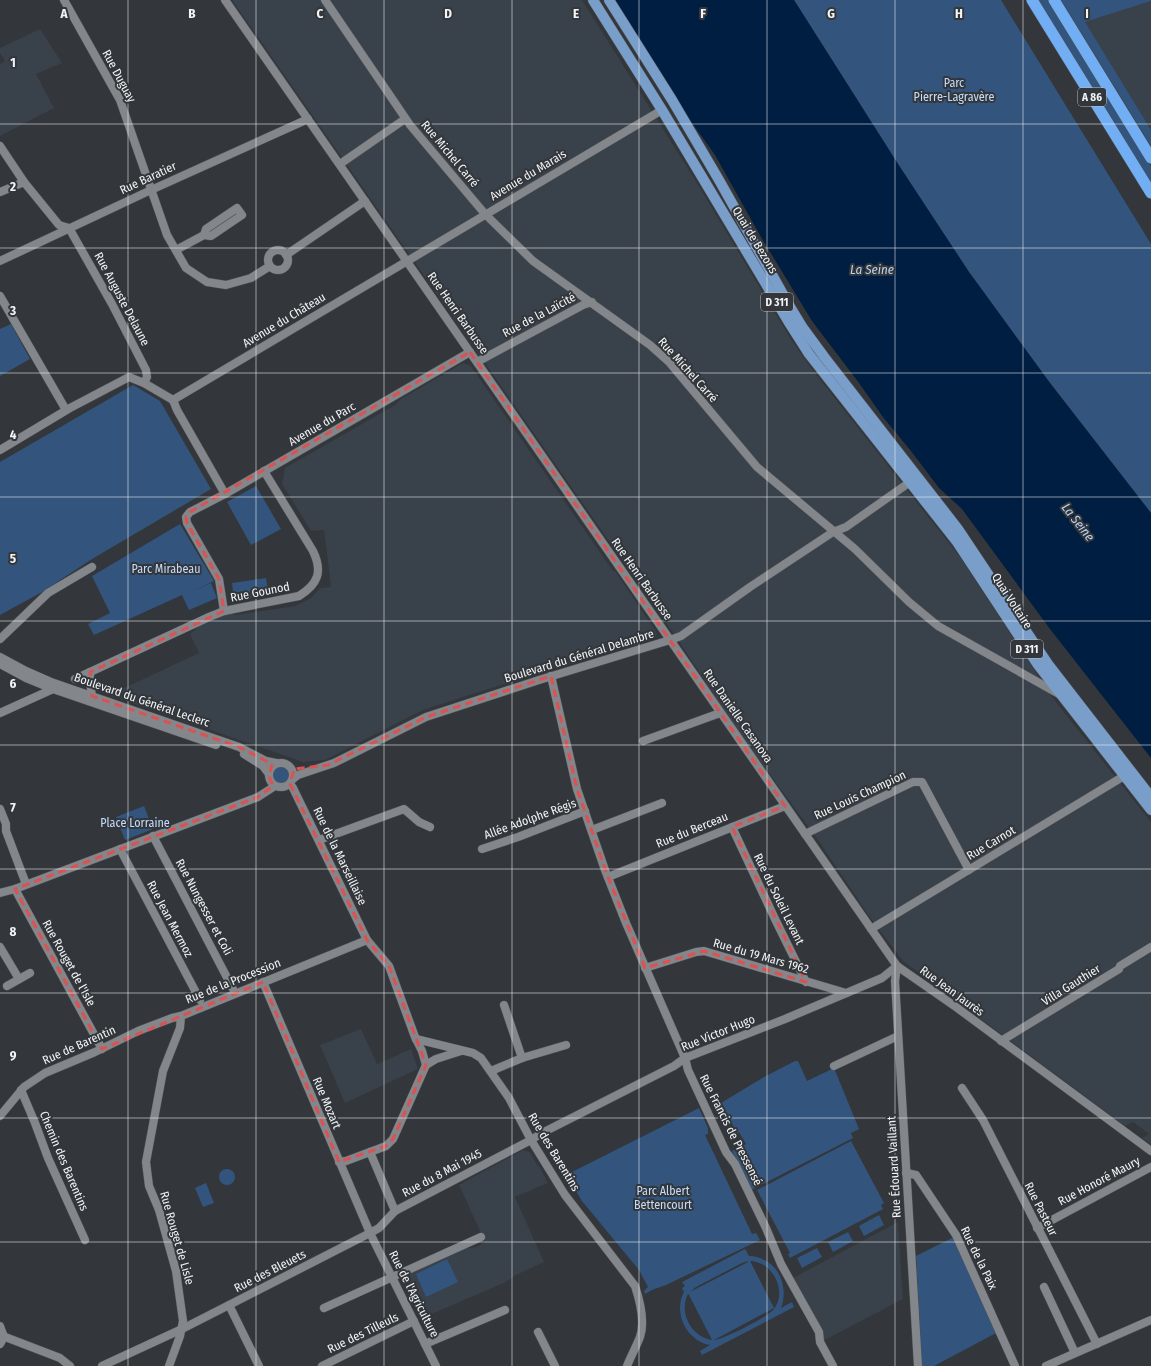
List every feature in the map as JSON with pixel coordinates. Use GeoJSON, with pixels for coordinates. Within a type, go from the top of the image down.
{"type":"FeatureCollection","features":[{"type":"Feature","properties":{"kind":"highway","name":"A 86"},"geometry":{"type":"LineString","coordinates":[[1032,0],[1151,193]]}},
{"type":"Feature","properties":{"kind":"highway","name":"A 86"},"geometry":{"type":"LineString","coordinates":[[1054,0],[1151,158]]}},
{"type":"Feature","properties":{"kind":"main road","name":"D 311"},"geometry":{"type":"LineString","coordinates":[[586,0],[622,58],[629,66],[639,73]]}},
{"type":"Feature","properties":{"kind":"main road","name":"Quai de Bezons"},"geometry":{"type":"LineString","coordinates":[[593,0],[662,110],[805,347],[913,478]]}},
{"type":"Feature","properties":{"kind":"main road","name":"Quai de Bezons"},"geometry":{"type":"LineString","coordinates":[[609,0],[686,124],[803,328],[904,460],[913,478]]}},
{"type":"Feature","properties":{"kind":"main road"},"geometry":{"type":"LineString","coordinates":[[663,86],[662,110],[686,124]]}},
{"type":"Feature","properties":{"kind":"main road","name":"Quai Voltaire"},"geometry":{"type":"LineString","coordinates":[[913,478],[926,488],[963,536],[1048,664],[1151,797]]}},
{"type":"Feature","properties":{"kind":"main road","name":"Quai Voltaire"},"geometry":{"type":"LineString","coordinates":[[913,478],[1038,665],[1151,810]]}},
{"type":"Feature","properties":{"kind":"street","name":"Rue Duguay"},"geometry":{"type":"LineString","coordinates":[[64,0],[120,100],[167,235],[186,268],[206,282],[226,285],[251,278],[270,266]]}},
{"type":"Feature","properties":{"kind":"street","name":"Rue Henri Barbusse"},"geometry":{"type":"LineString","coordinates":[[225,0],[670,640]]}},
{"type":"Feature","properties":{"kind":"street","name":"Rue Michel Carré"},"geometry":{"type":"LineString","coordinates":[[326,0],[405,119],[485,214],[533,261],[650,345],[669,362],[757,467],[855,549],[909,602],[938,626],[1060,694]]}},
{"type":"Feature","properties":{"kind":"street","name":"Avenue du Marais"},"geometry":{"type":"LineString","coordinates":[[407,261],[662,110]]}},
{"type":"Feature","properties":{"kind":"street","name":"Rue Baratier"},"geometry":{"type":"LineString","coordinates":[[0,261],[151,190],[308,119]]}},
{"type":"Feature","properties":{"kind":"street"},"geometry":{"type":"LineString","coordinates":[[340,164],[405,119]]}},
{"type":"Feature","properties":{"kind":"street"},"geometry":{"type":"LineString","coordinates":[[0,146],[24,182],[59,225],[69,228]]}},
{"type":"Feature","properties":{"kind":"street"},"geometry":{"type":"LineString","coordinates":[[0,192],[24,182]]}},
{"type":"Feature","properties":{"kind":"street"},"geometry":{"type":"LineString","coordinates":[[286,255],[365,200]]}},
{"type":"Feature","properties":{"kind":"street","name":"Rue Auguste Delaune"},"geometry":{"type":"LineString","coordinates":[[69,228],[112,304],[146,370],[147,377],[144,383]]}},
{"type":"Feature","properties":{"kind":"street"},"geometry":{"type":"LineString","coordinates":[[176,250],[204,235]]}},
{"type":"Feature","properties":{"kind":"street"},"geometry":{"type":"LineString","coordinates":[[278,250],[286,255],[287,262],[283,268],[274,269],[270,266],[268,259],[270,254],[278,250]]}},
{"type":"Feature","properties":{"kind":"street","name":"Avenue du Château"},"geometry":{"type":"LineString","coordinates":[[173,400],[407,261]]}},
{"type":"Feature","properties":{"kind":"street"},"geometry":{"type":"LineString","coordinates":[[0,296],[66,410]]}},
{"type":"Feature","properties":{"kind":"street","name":"Rue de la Laïcité"},"geometry":{"type":"LineString","coordinates":[[477,362],[592,302]]}},
{"type":"Feature","properties":{"kind":"street","name":"Avenue du Parc"},"geometry":{"type":"LineString","coordinates":[[224,611],[219,579],[187,523],[186,517],[190,512],[225,494],[470,352]]}},
{"type":"Feature","properties":{"kind":"street"},"geometry":{"type":"LineString","coordinates":[[0,450],[66,410],[129,377],[144,383],[173,400],[177,410],[225,494]]}},
{"type":"Feature","properties":{"kind":"street","name":"Rue Gounod"},"geometry":{"type":"LineString","coordinates":[[74,679],[224,611],[299,596],[309,590],[316,581],[319,571],[317,561],[313,551],[264,471]]}},
{"type":"Feature","properties":{"kind":"street","name":"Boulevard du Général Delambre"},"geometry":{"type":"LineString","coordinates":[[291,782],[298,775],[342,760],[426,716],[681,636],[750,587],[833,532],[846,527],[913,478]]}},
{"type":"Feature","properties":{"kind":"street"},"geometry":{"type":"LineString","coordinates":[[0,639],[48,593],[92,567]]}},
{"type":"Feature","properties":{"kind":"street","name":"Rue Danielle Casanova"},"geometry":{"type":"LineString","coordinates":[[670,640],[785,806]]}},
{"type":"Feature","properties":{"kind":"street","name":"Boulevard du Général Leclerc"},"geometry":{"type":"LineString","coordinates":[[0,657],[36,676],[239,747],[266,761],[276,763]]}},
{"type":"Feature","properties":{"kind":"street","name":"Boulevard du Général Leclerc"},"geometry":{"type":"LineString","coordinates":[[0,664],[26,678],[53,689],[236,751],[250,757],[260,764],[265,768],[269,776]]}},
{"type":"Feature","properties":{"kind":"street"},"geometry":{"type":"LineString","coordinates":[[90,672],[92,696]]}},
{"type":"Feature","properties":{"kind":"street","name":"Rue Francis de Pressensé"},"geometry":{"type":"LineString","coordinates":[[551,676],[577,789],[626,923],[685,1058],[688,1070],[726,1152],[735,1164],[766,1228],[781,1264],[818,1332],[820,1342],[833,1366]]}},
{"type":"Feature","properties":{"kind":"street"},"geometry":{"type":"LineString","coordinates":[[0,713],[53,689]]}},
{"type":"Feature","properties":{"kind":"street"},"geometry":{"type":"LineString","coordinates":[[643,742],[720,713]]}},
{"type":"Feature","properties":{"kind":"street"},"geometry":{"type":"LineString","coordinates":[[0,893],[15,889],[258,797],[275,786],[284,787],[291,782],[294,775],[292,768],[285,763],[276,763],[271,768],[267,791]]}},
{"type":"Feature","properties":{"kind":"street","name":"Boulevard du Général Delambre"},"geometry":{"type":"LineString","coordinates":[[292,768],[318,768]]}},
{"type":"Feature","properties":{"kind":"street"},"geometry":{"type":"LineString","coordinates":[[269,776],[275,786]]}},
{"type":"Feature","properties":{"kind":"street","name":"Rue Carnot"},"geometry":{"type":"LineString","coordinates":[[871,930],[1124,776]]}},
{"type":"Feature","properties":{"kind":"street","name":"Rue de la Marseillaise"},"geometry":{"type":"LineString","coordinates":[[291,782],[367,940]]}},
{"type":"Feature","properties":{"kind":"street","name":"Rue Louis Champion"},"geometry":{"type":"LineString","coordinates":[[805,834],[913,782],[922,782],[969,870]]}},
{"type":"Feature","properties":{"kind":"street"},"geometry":{"type":"LineString","coordinates":[[592,830],[662,803]]}},
{"type":"Feature","properties":{"kind":"street","name":"Rue du Berceau"},"geometry":{"type":"LineString","coordinates":[[608,877],[785,806]]}},
{"type":"Feature","properties":{"kind":"street","name":"Rue Jean Jaurès"},"geometry":{"type":"LineString","coordinates":[[785,806],[897,966],[956,1007],[1151,1151]]}},
{"type":"Feature","properties":{"kind":"street"},"geometry":{"type":"LineString","coordinates":[[0,808],[6,824],[6,830],[26,884]]}},
{"type":"Feature","properties":{"kind":"street"},"geometry":{"type":"LineString","coordinates":[[319,840],[404,809],[419,822],[430,827]]}},
{"type":"Feature","properties":{"kind":"street","name":"Allée Adolphe Régis"},"geometry":{"type":"LineString","coordinates":[[482,849],[518,837],[585,811]]}},
{"type":"Feature","properties":{"kind":"street","name":"Rue du Soleil Levant"},"geometry":{"type":"LineString","coordinates":[[732,827],[806,982]]}},
{"type":"Feature","properties":{"kind":"street","name":"Rue Nungesser et Coli"},"geometry":{"type":"LineString","coordinates":[[153,836],[234,991]]}},
{"type":"Feature","properties":{"kind":"street","name":"Rue Jean Mermoz"},"geometry":{"type":"LineString","coordinates":[[120,849],[201,1003]]}},
{"type":"Feature","properties":{"kind":"street","name":"Rue Rouget de l'Isle"},"geometry":{"type":"LineString","coordinates":[[15,889],[102,1048]]}},
{"type":"Feature","properties":{"kind":"street"},"geometry":{"type":"LineString","coordinates":[[367,940],[389,966],[426,1065]]}},
{"type":"Feature","properties":{"kind":"street","name":"Rue de la Procession"},"geometry":{"type":"LineString","coordinates":[[149,1186],[146,1162],[147,1152],[163,1071],[180,1028],[181,1016],[201,1003],[263,982],[367,940]]}},
{"type":"Feature","properties":{"kind":"street"},"geometry":{"type":"LineString","coordinates":[[0,947],[19,979]]}},
{"type":"Feature","properties":{"kind":"street","name":"Villa Gauthier"},"geometry":{"type":"LineString","coordinates":[[1001,1041],[1119,969],[1120,966],[1151,947]]}},
{"type":"Feature","properties":{"kind":"street","name":"Rue du 19 Mars 1962"},"geometry":{"type":"LineString","coordinates":[[645,968],[696,952],[704,951],[846,993]]}},
{"type":"Feature","properties":{"kind":"street","name":"Rue Victor Hugo"},"geometry":{"type":"LineString","coordinates":[[531,1140],[674,1066],[685,1058],[882,978],[897,966]]}},
{"type":"Feature","properties":{"kind":"street","name":"Rue Édouard Vaillant"},"geometry":{"type":"LineString","coordinates":[[897,966],[895,981],[918,1366]]}},
{"type":"Feature","properties":{"kind":"street"},"geometry":{"type":"LineString","coordinates":[[7,986],[30,973]]}},
{"type":"Feature","properties":{"kind":"street","name":"Rue Mozart"},"geometry":{"type":"LineString","coordinates":[[263,982],[370,1233]]}},
{"type":"Feature","properties":{"kind":"street"},"geometry":{"type":"LineString","coordinates":[[504,1005],[522,1058]]}},
{"type":"Feature","properties":{"kind":"street","name":"Rue de Barentin"},"geometry":{"type":"LineString","coordinates":[[0,1116],[24,1087],[45,1073],[138,1031],[181,1016]]}},
{"type":"Feature","properties":{"kind":"street"},"geometry":{"type":"LineString","coordinates":[[834,1066],[898,1036]]}},
{"type":"Feature","properties":{"kind":"street","name":"Rue des Barentins"},"geometry":{"type":"LineString","coordinates":[[416,1039],[473,1053],[481,1058],[509,1098],[531,1140],[572,1205],[635,1286],[640,1301],[640,1335],[627,1366]]}},
{"type":"Feature","properties":{"kind":"street"},"geometry":{"type":"LineString","coordinates":[[491,1071],[522,1058],[566,1045]]}},
{"type":"Feature","properties":{"kind":"street"},"geometry":{"type":"LineString","coordinates":[[340,1162],[386,1146],[393,1139],[426,1065],[436,1058],[461,1051]]}},
{"type":"Feature","properties":{"kind":"street","name":"Rue Pasteur"},"geometry":{"type":"LineString","coordinates":[[962,1088],[983,1120],[1097,1344]]}},
{"type":"Feature","properties":{"kind":"street","name":"Chemin des Barentins"},"geometry":{"type":"LineString","coordinates":[[21,1090],[48,1158],[85,1240]]}},
{"type":"Feature","properties":{"kind":"street","name":"Rue du 8 Mai 1945"},"geometry":{"type":"LineString","coordinates":[[370,1233],[379,1228],[395,1212],[531,1140]]}},
{"type":"Feature","properties":{"kind":"street"},"geometry":{"type":"LineString","coordinates":[[370,1152],[395,1212]]}},
{"type":"Feature","properties":{"kind":"street","name":"Rue Honoré Maury"},"geometry":{"type":"LineString","coordinates":[[1037,1228],[1151,1167]]}},
{"type":"Feature","properties":{"kind":"street","name":"Rue de la Paix"},"geometry":{"type":"LineString","coordinates":[[906,1173],[916,1175],[956,1235],[1015,1366]]}},
{"type":"Feature","properties":{"kind":"street","name":"Rue Rouget de Lisle"},"geometry":{"type":"LineString","coordinates":[[149,1186],[159,1210],[178,1281],[183,1321],[182,1329],[170,1366]]}},
{"type":"Feature","properties":{"kind":"street","name":"Rue de l'Agriculture"},"geometry":{"type":"LineString","coordinates":[[370,1233],[434,1365]]}},
{"type":"Feature","properties":{"kind":"street","name":"Rue des Bleuets"},"geometry":{"type":"LineString","coordinates":[[102,1366],[182,1329],[370,1233]]}},
{"type":"Feature","properties":{"kind":"street"},"geometry":{"type":"LineString","coordinates":[[324,1308],[481,1237]]}},
{"type":"Feature","properties":{"kind":"street"},"geometry":{"type":"LineString","coordinates":[[1044,1287],[1074,1354]]}},
{"type":"Feature","properties":{"kind":"street"},"geometry":{"type":"LineString","coordinates":[[230,1305],[259,1366]]}},
{"type":"Feature","properties":{"kind":"street"},"geometry":{"type":"LineString","coordinates":[[425,1344],[505,1310]]}},
{"type":"Feature","properties":{"kind":"street"},"geometry":{"type":"LineString","coordinates":[[1046,1366],[1151,1320]]}},
{"type":"Feature","properties":{"kind":"street","name":"Rue des Tilleuls"},"geometry":{"type":"LineString","coordinates":[[322,1366],[414,1321]]}},
{"type":"Feature","properties":{"kind":"street"},"geometry":{"type":"LineString","coordinates":[[0,1326],[1,1339],[60,1358],[70,1366]]}},
{"type":"Feature","properties":{"kind":"street"},"geometry":{"type":"LineString","coordinates":[[538,1332],[555,1366]]}},
{"type":"Feature","properties":{"kind":"highlighted area"},"geometry":{"type":"Polygon","coordinates":[[[470,352],[785,806],[732,827],[806,982],[704,951],[645,968],[608,877],[577,789],[551,676],[426,717],[328,765],[294,769],[290,784],[367,940],[389,966],[426,1065],[393,1139],[386,1146],[339,1162],[263,982],[102,1049],[15,889],[258,797],[273,786],[269,776],[272,764],[239,747],[92,696],[90,672],[224,611],[219,579],[187,523],[186,517],[190,512],[470,352]]]}},
{"type":"Feature","properties":{"kind":"shaded area"},"geometry":{"type":"Polygon","coordinates":[[[232,0],[582,0],[697,183],[792,341],[815,373],[960,557],[1052,697],[1151,822],[1151,1144],[1142,1138],[1149,1134],[1133,1122],[1125,1126],[903,961],[871,919],[816,837],[736,728],[680,643],[232,0]]]}},
{"type":"Feature","properties":{"kind":"shaded area"},"geometry":{"type":"Polygon","coordinates":[[[1151,1],[1151,130],[1084,22],[1151,1]]]}},
{"type":"Feature","properties":{"kind":"shaded area"},"geometry":{"type":"Polygon","coordinates":[[[40,29],[62,63],[36,74],[54,108],[0,136],[0,64],[5,61],[0,53],[0,48],[40,29]]]}},
{"type":"Feature","properties":{"kind":"shaded area"},"geometry":{"type":"Polygon","coordinates":[[[463,363],[470,365],[613,571],[615,571],[655,630],[657,634],[655,638],[423,710],[325,760],[303,762],[109,695],[199,653],[190,634],[199,626],[230,613],[235,615],[295,606],[311,598],[320,588],[331,587],[324,530],[311,531],[282,484],[285,468],[395,405],[401,399],[463,363]]]}},
{"type":"Feature","properties":{"kind":"shaded area"},"geometry":{"type":"Polygon","coordinates":[[[361,1029],[377,1064],[411,1049],[418,1069],[345,1103],[320,1045],[361,1029]]]}},
{"type":"Feature","properties":{"kind":"shaded area"},"geometry":{"type":"Polygon","coordinates":[[[523,1150],[530,1152],[548,1183],[515,1197],[544,1262],[514,1276],[506,1282],[420,1319],[416,1306],[399,1276],[461,1247],[476,1247],[485,1242],[459,1185],[523,1150]]]}},
{"type":"Feature","properties":{"kind":"shaded area"},"geometry":{"type":"Polygon","coordinates":[[[898,1222],[903,1299],[823,1341],[791,1279],[898,1222]]]}},
{"type":"Feature","properties":{"kind":"green space","name":"Parc Pierre-Lagravère"},"geometry":{"type":"Polygon","coordinates":[[[794,0],[1001,0],[1151,244],[1151,513],[1050,383],[969,272],[898,164],[794,0]]]}},
{"type":"Feature","properties":{"kind":"green space"},"geometry":{"type":"Polygon","coordinates":[[[1036,0],[1049,0],[1151,166],[1151,186],[1036,0]]]}},
{"type":"Feature","properties":{"kind":"green space"},"geometry":{"type":"Polygon","coordinates":[[[1061,0],[1151,0],[1085,22],[1151,130],[1151,146],[1061,0]]]}},
{"type":"Feature","properties":{"kind":"green space"},"geometry":{"type":"Polygon","coordinates":[[[11,324],[30,359],[0,376],[0,329],[11,324]]]}},
{"type":"Feature","properties":{"kind":"green space"},"geometry":{"type":"Polygon","coordinates":[[[133,385],[160,401],[211,489],[92,559],[42,592],[0,615],[0,462],[133,385]]]}},
{"type":"Feature","properties":{"kind":"green space"},"geometry":{"type":"Polygon","coordinates":[[[256,486],[281,529],[251,545],[227,502],[256,486]]]}},
{"type":"Feature","properties":{"kind":"green space","name":"Parc Mirabeau"},"geometry":{"type":"Polygon","coordinates":[[[180,524],[214,581],[191,592],[211,583],[217,598],[189,610],[182,595],[94,635],[88,624],[110,613],[92,576],[180,524]]]}},
{"type":"Feature","properties":{"kind":"green space"},"geometry":{"type":"Polygon","coordinates":[[[266,578],[269,595],[234,600],[232,583],[266,578]]]}},
{"type":"Feature","properties":{"kind":"green space"},"geometry":{"type":"Polygon","coordinates":[[[281,767],[287,769],[289,775],[287,781],[281,783],[275,781],[273,775],[275,769],[281,767]]]}},
{"type":"Feature","properties":{"kind":"green space","name":"Place Lorraine"},"geometry":{"type":"Polygon","coordinates":[[[144,806],[153,829],[125,840],[116,817],[144,806]]]}},
{"type":"Feature","properties":{"kind":"green space"},"geometry":{"type":"Polygon","coordinates":[[[795,1061],[798,1061],[807,1081],[834,1068],[859,1129],[851,1133],[853,1138],[751,1190],[732,1151],[746,1144],[739,1132],[737,1133],[721,1103],[764,1077],[795,1061]]]}},
{"type":"Feature","properties":{"kind":"green space","name":"Parc Albert Bettencourt"},"geometry":{"type":"Polygon","coordinates":[[[699,1108],[708,1128],[708,1134],[705,1135],[752,1234],[756,1233],[760,1240],[645,1294],[644,1291],[648,1287],[639,1270],[582,1201],[566,1175],[699,1108]]]}},
{"type":"Feature","properties":{"kind":"green space"},"geometry":{"type":"Polygon","coordinates":[[[851,1141],[884,1203],[881,1205],[883,1209],[790,1258],[788,1254],[790,1253],[757,1190],[851,1141]]]}},
{"type":"Feature","properties":{"kind":"green space"},"geometry":{"type":"Polygon","coordinates":[[[227,1169],[233,1171],[235,1177],[233,1183],[227,1185],[221,1183],[219,1177],[221,1171],[227,1169]]]}},
{"type":"Feature","properties":{"kind":"green space"},"geometry":{"type":"Polygon","coordinates":[[[206,1183],[214,1203],[203,1207],[195,1188],[206,1183]]]}},
{"type":"Feature","properties":{"kind":"green space"},"geometry":{"type":"Polygon","coordinates":[[[879,1215],[884,1225],[864,1236],[859,1226],[879,1215]]]}},
{"type":"Feature","properties":{"kind":"green space"},"geometry":{"type":"Polygon","coordinates":[[[848,1232],[853,1241],[833,1252],[828,1242],[848,1232]]]}},
{"type":"Feature","properties":{"kind":"green space"},"geometry":{"type":"Polygon","coordinates":[[[954,1237],[976,1285],[975,1287],[977,1291],[979,1291],[998,1332],[934,1366],[922,1366],[916,1256],[954,1237]]]}},
{"type":"Feature","properties":{"kind":"green space"},"geometry":{"type":"Polygon","coordinates":[[[817,1248],[822,1257],[802,1268],[797,1258],[817,1248]]]}},
{"type":"Feature","properties":{"kind":"green space"},"geometry":{"type":"Polygon","coordinates":[[[745,1249],[749,1256],[767,1261],[778,1273],[784,1290],[781,1308],[792,1302],[794,1307],[702,1355],[700,1351],[710,1345],[694,1338],[688,1332],[684,1324],[681,1317],[680,1308],[684,1292],[682,1288],[685,1286],[682,1282],[745,1249]],[[750,1261],[774,1308],[714,1340],[736,1332],[764,1317],[774,1309],[778,1302],[779,1294],[776,1278],[765,1266],[758,1262],[750,1261]],[[748,1262],[696,1287],[690,1292],[748,1262]],[[688,1294],[685,1301],[686,1316],[693,1329],[698,1334],[712,1340],[688,1294]]]}},
{"type":"Feature","properties":{"kind":"green space"},"geometry":{"type":"Polygon","coordinates":[[[447,1259],[458,1282],[426,1297],[416,1274],[447,1259]]]}},
{"type":"Feature","properties":{"kind":"water","name":"La Seine"},"geometry":{"type":"Polygon","coordinates":[[[612,0],[794,0],[898,164],[969,272],[1050,383],[1151,513],[1151,758],[1050,629],[962,509],[939,488],[883,417],[812,321],[761,237],[715,155],[690,120],[612,0]]]}}]}
